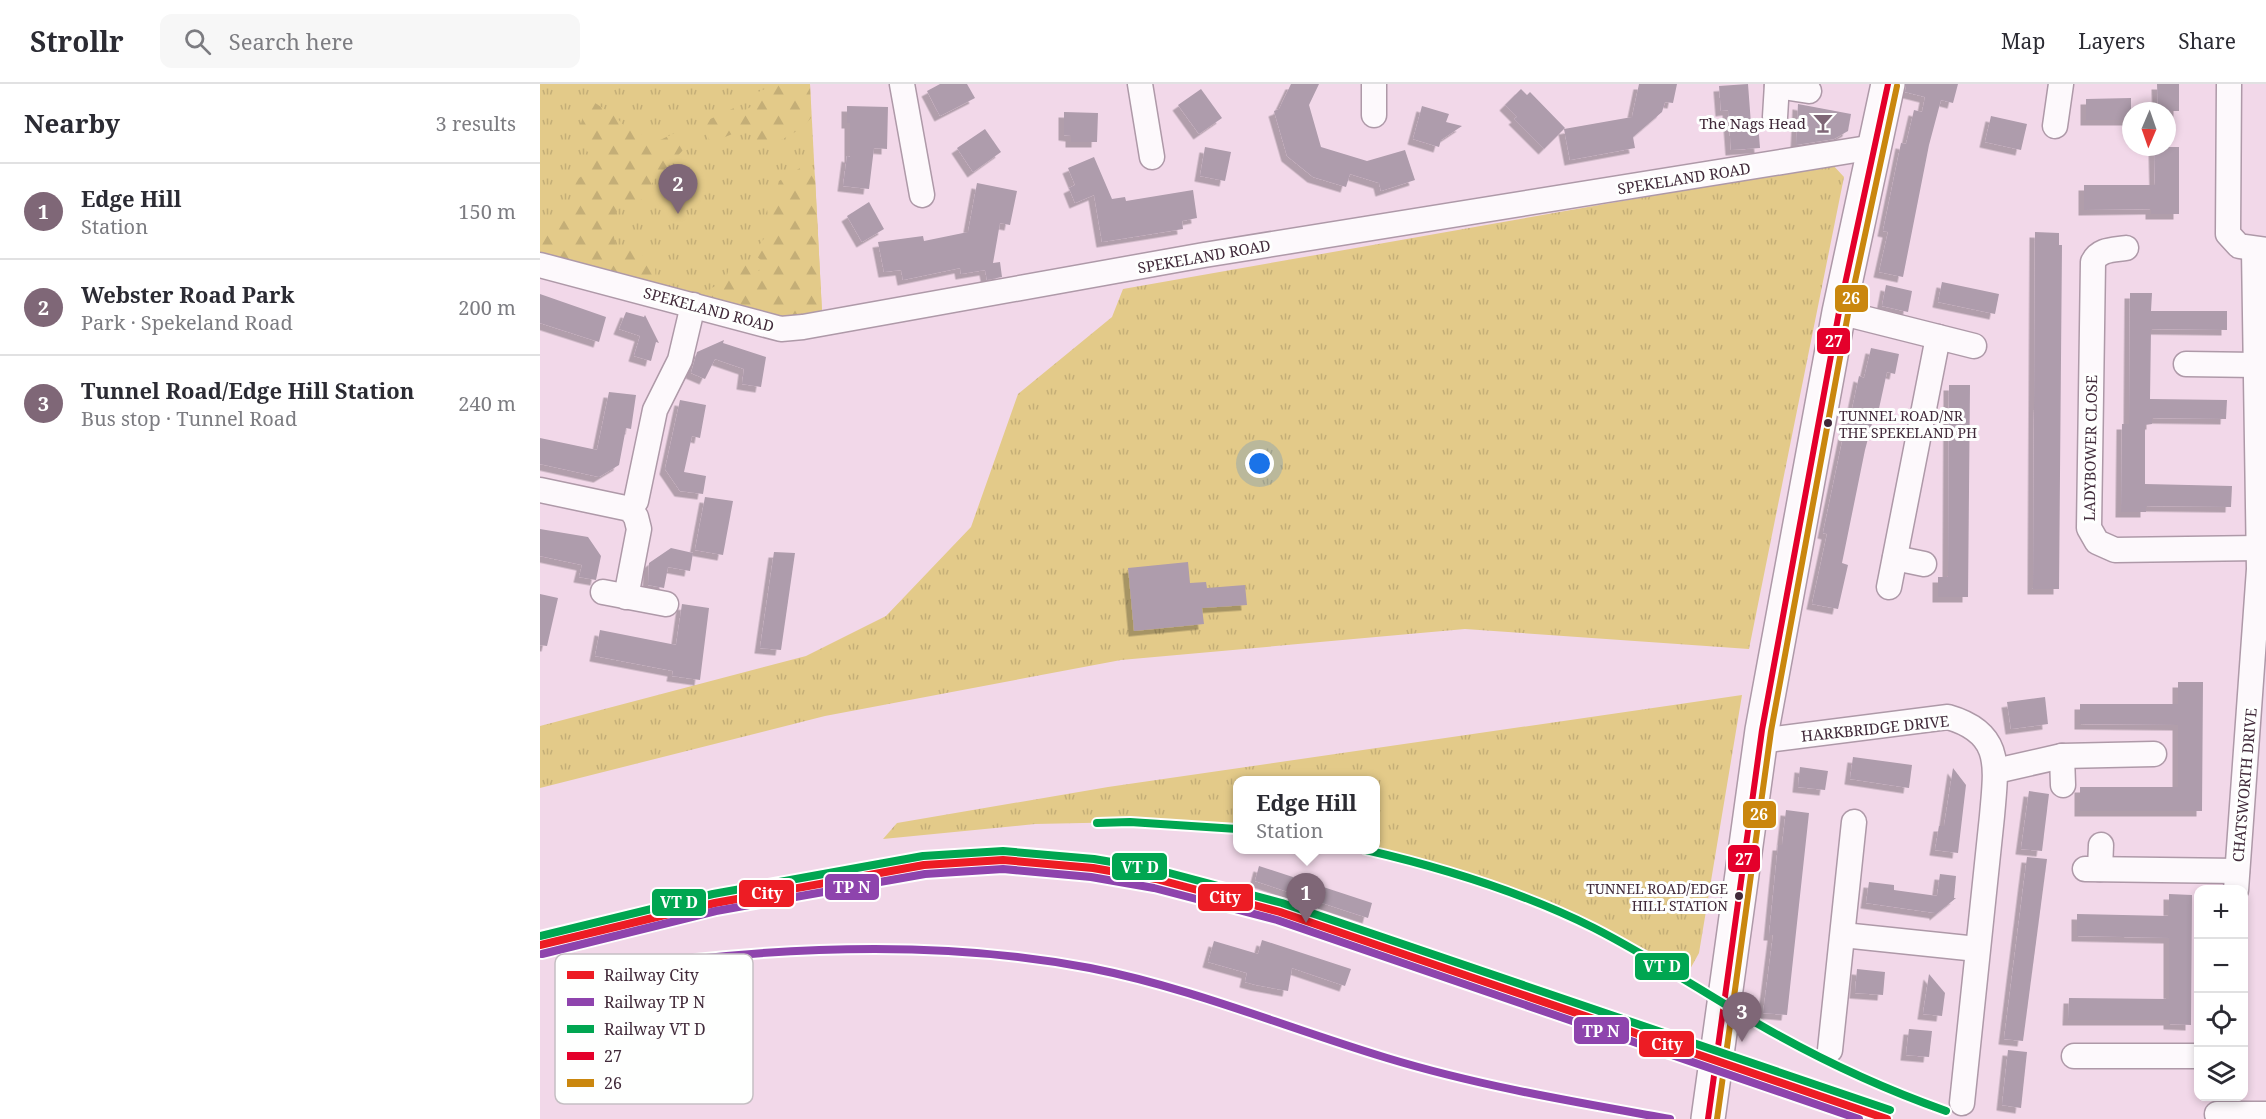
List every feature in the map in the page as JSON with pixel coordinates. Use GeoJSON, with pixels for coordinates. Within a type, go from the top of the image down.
{"type":"FeatureCollection","features":[{"type":"Feature","properties":{"kind":"main road"},"geometry":{"type":"LineString","coordinates":[[1708,1119],[1761,735],[1839,312],[1888,84]]}},
{"type":"Feature","properties":{"kind":"street"},"geometry":{"type":"LineString","coordinates":[[902,84],[922,195]]}},
{"type":"Feature","properties":{"kind":"street"},"geometry":{"type":"LineString","coordinates":[[1140,84],[1152,157]]}},
{"type":"Feature","properties":{"kind":"street"},"geometry":{"type":"LineString","coordinates":[[1374,84],[1374,115]]}},
{"type":"Feature","properties":{"kind":"street"},"geometry":{"type":"LineString","coordinates":[[2055,126],[2061,84]]}},
{"type":"Feature","properties":{"kind":"street","name":"CHATSWORTH DRIVE"},"geometry":{"type":"LineString","coordinates":[[2229,84],[2228,234],[2239,246],[2260,250],[2256,365],[2259,558],[2255,657],[2258,729],[2236,880]]}},
{"type":"Feature","properties":{"kind":"street"},"geometry":{"type":"LineString","coordinates":[[1775,117],[1777,85],[1809,91]]}},
{"type":"Feature","properties":{"kind":"street","name":"SPEKELAND ROAD"},"geometry":{"type":"LineString","coordinates":[[540,265],[781,329],[803,327],[1204,255],[1874,147]]}},
{"type":"Feature","properties":{"kind":"street","name":"LADYBOWER CLOSE"},"geometry":{"type":"LineString","coordinates":[[2126,248],[2105,251],[2096,255],[2093,262],[2089,528],[2097,542],[2115,550],[2259,558]]}},
{"type":"Feature","properties":{"kind":"street"},"geometry":{"type":"LineString","coordinates":[[630,509],[636,501],[655,410],[680,360],[693,305]]}},
{"type":"Feature","properties":{"kind":"street"},"geometry":{"type":"LineString","coordinates":[[1839,312],[1974,346]]}},
{"type":"Feature","properties":{"kind":"street"},"geometry":{"type":"LineString","coordinates":[[1889,587],[1938,337]]}},
{"type":"Feature","properties":{"kind":"street"},"geometry":{"type":"LineString","coordinates":[[2186,364],[2256,365]]}},
{"type":"Feature","properties":{"kind":"street"},"geometry":{"type":"LineString","coordinates":[[540,490],[630,509],[636,517],[639,530],[626,597]]}},
{"type":"Feature","properties":{"kind":"street"},"geometry":{"type":"LineString","coordinates":[[1895,558],[1924,564]]}},
{"type":"Feature","properties":{"kind":"street"},"geometry":{"type":"LineString","coordinates":[[603,592],[666,604]]}},
{"type":"Feature","properties":{"kind":"street","name":"HARKBRIDGE DRIVE"},"geometry":{"type":"LineString","coordinates":[[1761,735],[1947,717],[1966,723],[1981,733],[1993,748],[1996,771],[1960,1113]]}},
{"type":"Feature","properties":{"kind":"street"},"geometry":{"type":"LineString","coordinates":[[1996,771],[2062,756],[2154,754]]}},
{"type":"Feature","properties":{"kind":"street"},"geometry":{"type":"LineString","coordinates":[[2062,756],[2063,784]]}},
{"type":"Feature","properties":{"kind":"street"},"geometry":{"type":"LineString","coordinates":[[1830,1050],[1854,822]]}},
{"type":"Feature","properties":{"kind":"street"},"geometry":{"type":"LineString","coordinates":[[2101,845],[2093,869],[2236,880]]}},
{"type":"Feature","properties":{"kind":"street"},"geometry":{"type":"LineString","coordinates":[[1843,935],[1977,949]]}},
{"type":"Feature","properties":{"kind":"street"},"geometry":{"type":"LineString","coordinates":[[2074,1056],[2194,1056]]}},
{"type":"Feature","properties":{"kind":"street"},"geometry":{"type":"LineString","coordinates":[[2218,1110],[2266,1114]]}},
{"type":"Feature","properties":{"kind":"green space"},"geometry":{"type":"Polygon","coordinates":[[[540,84],[810,84],[822,312],[778,319],[540,252],[540,84]]]}},
{"type":"Feature","properties":{"kind":"green space"},"geometry":{"type":"Polygon","coordinates":[[[777,84],[810,84],[811,118],[802,128],[771,146],[753,143],[751,126],[711,143],[706,133],[706,121],[734,108],[744,111],[752,106],[751,95],[777,84]]]}},
{"type":"Feature","properties":{"kind":"green space"},"geometry":{"type":"Polygon","coordinates":[[[592,101],[615,116],[626,128],[658,141],[677,132],[690,143],[654,180],[643,199],[618,209],[611,226],[616,245],[638,251],[655,266],[656,286],[540,252],[540,226],[551,230],[570,214],[576,180],[589,171],[593,159],[583,144],[580,130],[583,117],[592,101]]]}},
{"type":"Feature","properties":{"kind":"green space"},"geometry":{"type":"Polygon","coordinates":[[[1832,164],[1844,177],[1749,649],[1465,629],[1121,660],[825,716],[540,788],[540,726],[806,656],[886,616],[971,527],[1018,394],[1112,317],[1123,289],[1832,164]]]}},
{"type":"Feature","properties":{"kind":"green space"},"geometry":{"type":"Polygon","coordinates":[[[800,168],[815,176],[822,312],[778,319],[707,300],[711,288],[725,283],[730,264],[743,260],[759,271],[763,262],[753,253],[770,231],[766,201],[775,195],[779,181],[800,168]]]}},
{"type":"Feature","properties":{"kind":"green space"},"geometry":{"type":"Polygon","coordinates":[[[1742,695],[1699,953],[1689,971],[1578,916],[1469,876],[1380,852],[1380,776],[1233,776],[1233,829],[1131,822],[1035,824],[883,839],[897,823],[1108,787],[1742,695]]]}},
{"type":"Feature","properties":{"kind":"building"},"geometry":{"type":"Polygon","coordinates":[[[940,84],[967,84],[975,98],[940,116],[927,91],[940,84]]]}},
{"type":"Feature","properties":{"kind":"building"},"geometry":{"type":"Polygon","coordinates":[[[1291,84],[1319,84],[1309,105],[1321,147],[1367,161],[1405,150],[1415,180],[1381,191],[1379,183],[1350,174],[1346,187],[1313,177],[1287,156],[1274,111],[1279,109],[1291,84]]]}},
{"type":"Feature","properties":{"kind":"building"},"geometry":{"type":"Polygon","coordinates":[[[1639,84],[1677,84],[1673,103],[1665,102],[1662,112],[1633,137],[1635,148],[1570,160],[1564,129],[1632,117],[1639,84]]]}},
{"type":"Feature","properties":{"kind":"building"},"geometry":{"type":"Polygon","coordinates":[[[1748,84],[1751,124],[1758,123],[1760,148],[1731,150],[1728,110],[1721,111],[1719,86],[1748,84]]]}},
{"type":"Feature","properties":{"kind":"building"},"geometry":{"type":"Polygon","coordinates":[[[1906,84],[1958,84],[1953,103],[1941,100],[1929,145],[1903,277],[1879,272],[1888,232],[1883,231],[1901,143],[1906,144],[1914,110],[1922,112],[1925,97],[1905,92],[1906,84]]]}},
{"type":"Feature","properties":{"kind":"building"},"geometry":{"type":"Polygon","coordinates":[[[2157,84],[2179,84],[2179,111],[2176,111],[2176,102],[2158,102],[2157,84]]]}},
{"type":"Feature","properties":{"kind":"building"},"geometry":{"type":"Polygon","coordinates":[[[1201,89],[1222,118],[1199,134],[1178,105],[1201,89]]]}},
{"type":"Feature","properties":{"kind":"building"},"geometry":{"type":"Polygon","coordinates":[[[1521,89],[1527,95],[1530,92],[1565,128],[1544,149],[1514,119],[1517,117],[1505,105],[1521,89]]]}},
{"type":"Feature","properties":{"kind":"building"},"geometry":{"type":"Polygon","coordinates":[[[2131,98],[2131,102],[2122,102],[2122,120],[2086,120],[2086,99],[2131,98]]]}},
{"type":"Feature","properties":{"kind":"building","name":"The Nags Head"},"geometry":{"type":"Polygon","coordinates":[[[1798,104],[1851,114],[1848,131],[1834,139],[1796,145],[1798,104]]]}},
{"type":"Feature","properties":{"kind":"building"},"geometry":{"type":"Polygon","coordinates":[[[847,106],[888,107],[887,149],[874,148],[869,189],[843,186],[847,156],[850,157],[850,123],[847,123],[847,106]]]}},
{"type":"Feature","properties":{"kind":"building"},"geometry":{"type":"Polygon","coordinates":[[[1422,106],[1449,114],[1446,122],[1462,126],[1441,140],[1439,147],[1413,139],[1422,106]]]}},
{"type":"Feature","properties":{"kind":"building"},"geometry":{"type":"Polygon","coordinates":[[[1064,112],[1098,113],[1097,142],[1071,142],[1071,136],[1064,135],[1064,112]]]}},
{"type":"Feature","properties":{"kind":"building"},"geometry":{"type":"Polygon","coordinates":[[[1991,116],[2027,124],[2021,150],[1985,142],[1991,116]]]}},
{"type":"Feature","properties":{"kind":"building"},"geometry":{"type":"Polygon","coordinates":[[[985,129],[1001,152],[973,172],[957,148],[985,129]]]}},
{"type":"Feature","properties":{"kind":"building"},"geometry":{"type":"Polygon","coordinates":[[[1205,147],[1231,152],[1225,181],[1200,176],[1205,147]]]}},
{"type":"Feature","properties":{"kind":"building"},"geometry":{"type":"Polygon","coordinates":[[[2176,147],[2179,147],[2179,214],[2151,214],[2151,209],[2084,210],[2084,185],[2155,185],[2154,156],[2176,156],[2176,147]]]}},
{"type":"Feature","properties":{"kind":"building"},"geometry":{"type":"Polygon","coordinates":[[[1094,157],[1112,199],[1125,197],[1126,201],[1193,190],[1197,218],[1182,221],[1183,229],[1102,242],[1094,195],[1075,203],[1069,188],[1075,185],[1068,168],[1094,157]]]}},
{"type":"Feature","properties":{"kind":"building"},"geometry":{"type":"Polygon","coordinates":[[[977,183],[1017,191],[1010,225],[1000,223],[993,263],[1000,262],[1002,277],[987,280],[985,270],[961,274],[960,268],[903,280],[901,270],[884,272],[878,242],[923,236],[924,241],[968,232],[977,183]]]}},
{"type":"Feature","properties":{"kind":"building"},"geometry":{"type":"Polygon","coordinates":[[[869,202],[884,229],[862,242],[847,216],[869,202]]]}},
{"type":"Feature","properties":{"kind":"building"},"geometry":{"type":"Polygon","coordinates":[[[2035,232],[2059,233],[2059,245],[2062,245],[2059,589],[2033,589],[2035,232]]]}},
{"type":"Feature","properties":{"kind":"building"},"geometry":{"type":"Polygon","coordinates":[[[1942,282],[1999,294],[1995,314],[1938,302],[1942,282]]]}},
{"type":"Feature","properties":{"kind":"building"},"geometry":{"type":"Polygon","coordinates":[[[1886,285],[1912,291],[1908,312],[1882,306],[1886,285]]]}},
{"type":"Feature","properties":{"kind":"building"},"geometry":{"type":"Polygon","coordinates":[[[2130,293],[2152,293],[2151,311],[2227,311],[2227,330],[2151,329],[2150,399],[2227,400],[2226,419],[2152,418],[2152,424],[2145,425],[2145,484],[2232,486],[2231,507],[2146,506],[2146,512],[2121,512],[2122,424],[2129,424],[2130,293]]]}},
{"type":"Feature","properties":{"kind":"building"},"geometry":{"type":"Polygon","coordinates":[[[540,294],[606,317],[599,342],[540,323],[540,294]]]}},
{"type":"Feature","properties":{"kind":"building"},"geometry":{"type":"Polygon","coordinates":[[[626,312],[644,317],[645,315],[659,343],[656,342],[651,361],[634,356],[640,336],[619,329],[626,312]]]}},
{"type":"Feature","properties":{"kind":"building"},"geometry":{"type":"Polygon","coordinates":[[[724,340],[723,343],[766,357],[761,387],[742,384],[744,369],[715,359],[705,379],[691,373],[697,352],[724,340]]]}},
{"type":"Feature","properties":{"kind":"building"},"geometry":{"type":"Polygon","coordinates":[[[1871,348],[1899,354],[1895,374],[1887,372],[1878,413],[1875,412],[1865,450],[1842,563],[1848,565],[1838,609],[1812,604],[1827,534],[1823,533],[1848,413],[1851,414],[1859,376],[1864,378],[1871,348]]]}},
{"type":"Feature","properties":{"kind":"building"},"geometry":{"type":"Polygon","coordinates":[[[1949,385],[1970,385],[1968,597],[1938,597],[1938,577],[1948,577],[1949,385]]]}},
{"type":"Feature","properties":{"kind":"building"},"geometry":{"type":"Polygon","coordinates":[[[609,392],[636,395],[631,429],[626,428],[619,465],[599,477],[540,464],[540,438],[597,450],[609,392]]]}},
{"type":"Feature","properties":{"kind":"building"},"geometry":{"type":"Polygon","coordinates":[[[680,400],[706,405],[700,438],[692,436],[684,472],[706,476],[703,494],[680,491],[665,469],[680,400]]]}},
{"type":"Feature","properties":{"kind":"building"},"geometry":{"type":"Polygon","coordinates":[[[705,497],[733,501],[723,555],[695,550],[705,497]]]}},
{"type":"Feature","properties":{"kind":"building"},"geometry":{"type":"Polygon","coordinates":[[[540,529],[588,537],[601,556],[596,580],[579,577],[582,565],[540,556],[540,529]]]}},
{"type":"Feature","properties":{"kind":"building"},"geometry":{"type":"Polygon","coordinates":[[[671,548],[693,553],[690,571],[668,567],[664,588],[648,585],[649,563],[671,548]]]}},
{"type":"Feature","properties":{"kind":"building"},"geometry":{"type":"Polygon","coordinates":[[[774,552],[795,553],[781,650],[760,648],[774,552]]]}},
{"type":"Feature","properties":{"kind":"building"},"geometry":{"type":"Polygon","coordinates":[[[1188,562],[1190,583],[1206,582],[1207,588],[1245,585],[1247,605],[1202,608],[1204,624],[1134,631],[1128,568],[1188,562]]]}},
{"type":"Feature","properties":{"kind":"building"},"geometry":{"type":"Polygon","coordinates":[[[540,594],[558,598],[547,646],[540,645],[540,594]]]}},
{"type":"Feature","properties":{"kind":"building"},"geometry":{"type":"Polygon","coordinates":[[[682,604],[709,608],[700,680],[672,676],[673,671],[595,656],[600,630],[676,645],[682,604]]]}},
{"type":"Feature","properties":{"kind":"building"},"geometry":{"type":"Polygon","coordinates":[[[2178,682],[2203,682],[2202,811],[2080,811],[2080,787],[2178,787],[2178,725],[2080,724],[2080,704],[2178,704],[2178,682]]]}},
{"type":"Feature","properties":{"kind":"building"},"geometry":{"type":"Polygon","coordinates":[[[2045,697],[2048,724],[2011,729],[2007,702],[2045,697]]]}},
{"type":"Feature","properties":{"kind":"building"},"geometry":{"type":"Polygon","coordinates":[[[1853,757],[1912,765],[1909,788],[1850,779],[1853,757]]]}},
{"type":"Feature","properties":{"kind":"building"},"geometry":{"type":"Polygon","coordinates":[[[1800,767],[1828,771],[1825,790],[1798,787],[1800,767]]]}},
{"type":"Feature","properties":{"kind":"building"},"geometry":{"type":"Polygon","coordinates":[[[1953,768],[1966,785],[1958,853],[1935,850],[1939,826],[1944,826],[1953,768]]]}},
{"type":"Feature","properties":{"kind":"building"},"geometry":{"type":"Polygon","coordinates":[[[2029,791],[2049,794],[2042,851],[2021,849],[2029,791]]]}},
{"type":"Feature","properties":{"kind":"building"},"geometry":{"type":"Polygon","coordinates":[[[1786,810],[1809,813],[1787,1015],[1763,1013],[1773,935],[1769,935],[1778,845],[1782,845],[1786,810]]]}},
{"type":"Feature","properties":{"kind":"building"},"geometry":{"type":"Polygon","coordinates":[[[2027,857],[2047,859],[2023,1041],[2004,1039],[2027,857]]]}},
{"type":"Feature","properties":{"kind":"building"},"geometry":{"type":"Polygon","coordinates":[[[1259,866],[1372,903],[1368,918],[1255,881],[1259,866]]]}},
{"type":"Feature","properties":{"kind":"building"},"geometry":{"type":"Polygon","coordinates":[[[1940,874],[1956,876],[1954,898],[1956,898],[1935,915],[1935,913],[1866,903],[1869,882],[1894,885],[1894,890],[1937,896],[1940,874]]]}},
{"type":"Feature","properties":{"kind":"building"},"geometry":{"type":"Polygon","coordinates":[[[2169,894],[2192,895],[2191,1025],[2169,1024],[2169,1020],[2068,1020],[2069,998],[2169,999],[2169,938],[2077,936],[2077,914],[2169,916],[2169,894]]]}},
{"type":"Feature","properties":{"kind":"building"},"geometry":{"type":"Polygon","coordinates":[[[1262,940],[1351,969],[1345,986],[1292,968],[1288,991],[1245,982],[1247,973],[1208,962],[1214,941],[1258,954],[1262,940]]]}},
{"type":"Feature","properties":{"kind":"building"},"geometry":{"type":"Polygon","coordinates":[[[1857,969],[1885,972],[1883,995],[1855,993],[1857,969]]]}},
{"type":"Feature","properties":{"kind":"building"},"geometry":{"type":"Polygon","coordinates":[[[1929,974],[1945,993],[1942,1016],[1923,1014],[1929,974]]]}},
{"type":"Feature","properties":{"kind":"building"},"geometry":{"type":"Polygon","coordinates":[[[1909,1029],[1932,1031],[1929,1057],[1906,1055],[1909,1029]]]}},
{"type":"Feature","properties":{"kind":"building"},"geometry":{"type":"Polygon","coordinates":[[[2008,1050],[2027,1052],[2021,1108],[2002,1105],[2008,1050]]]}},
{"type":"Feature","properties":{"kind":"rail line","name":"City"},"geometry":{"type":"LineString","coordinates":[[540,945],[715,903],[924,865],[1003,860],[1093,868],[1156,879],[1280,912],[1887,1119]]}},
{"type":"Feature","properties":{"kind":"transit line","name":"27"},"geometry":{"type":"LineString","coordinates":[[1708,1119],[1762,730],[1839,312],[1888,84]]}},
{"type":"Feature","properties":{"kind":"transit line","name":"26"},"geometry":{"type":"LineString","coordinates":[[1717,1119],[1771,731],[1848,314],[1897,86]]}},
{"type":"Feature","properties":{"kind":"transit line"},"geometry":{"type":"LineString","coordinates":[[1097,823],[1130,822],[1233,829]]}},
{"type":"Feature","properties":{"kind":"transit line"},"geometry":{"type":"LineString","coordinates":[[540,936],[713,894],[923,856],[1003,851],[1094,859],[1158,870],[1282,903],[1890,1110]]}},
{"type":"Feature","properties":{"kind":"transit line"},"geometry":{"type":"LineString","coordinates":[[1380,854],[1482,882],[1567,915],[1636,951],[1805,1050],[1874,1083],[1946,1111]]}},
{"type":"Feature","properties":{"kind":"transit line"},"geometry":{"type":"LineString","coordinates":[[542,954],[716,911],[925,874],[1003,869],[1091,877],[1154,888],[1277,920],[1859,1119]]}},
{"type":"Feature","properties":{"kind":"transit line"},"geometry":{"type":"LineString","coordinates":[[745,954],[844,949],[943,950],[992,954],[1090,968],[1165,986],[1422,1068],[1527,1093],[1670,1119]]}},
{"type":"Feature","properties":{"kind":"place","name":"The Nags Head"},"geometry":{"type":"Point","coordinates":[1823,123]}},
{"type":"Feature","properties":{"kind":"place","name":"Webster Road Park"},"geometry":{"type":"Point","coordinates":[678,214]}},
{"type":"Feature","properties":{"kind":"place","name":"TUNNEL ROAD/NR THE SPEKELAND PH"},"geometry":{"type":"Point","coordinates":[1828,423]}},
{"type":"Feature","properties":{"kind":"place","name":"TUNNEL ROAD/EDGE HILL STATION"},"geometry":{"type":"Point","coordinates":[1739,896]}},
{"type":"Feature","properties":{"kind":"place","name":"Edge Hill"},"geometry":{"type":"Point","coordinates":[1306,923]}},
{"type":"Feature","properties":{"kind":"place","name":"Tunnel Road/Edge Hill Station"},"geometry":{"type":"Point","coordinates":[1742,1042]}}]}
